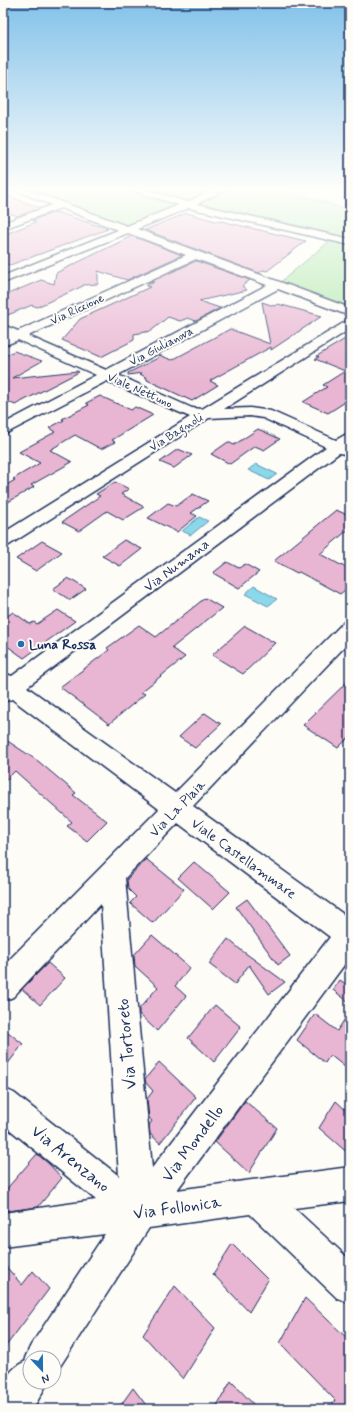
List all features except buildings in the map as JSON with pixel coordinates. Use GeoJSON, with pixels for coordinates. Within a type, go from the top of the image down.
{"type":"FeatureCollection","features":[{"type":"Feature","properties":{"kind":"street"},"geometry":{"type":"LineString","coordinates":[[3,280],[66,254]]}},
{"type":"Feature","properties":{"kind":"street"},"geometry":{"type":"LineString","coordinates":[[192,254],[350,312]]}},
{"type":"Feature","properties":{"kind":"street","name":"Via Riccione"},"geometry":{"type":"LineString","coordinates":[[3,342],[195,255]]}},
{"type":"Feature","properties":{"kind":"street","name":"Via Giulianova"},"geometry":{"type":"LineString","coordinates":[[3,430],[277,285]]}},
{"type":"Feature","properties":{"kind":"street","name":"Via Bagnoli"},"geometry":{"type":"LineString","coordinates":[[3,541],[350,323]]}},
{"type":"Feature","properties":{"kind":"street","name":"Viale Nettuno"},"geometry":{"type":"LineString","coordinates":[[3,329],[189,412],[204,414],[245,412],[266,414],[346,445]]}},
{"type":"Feature","properties":{"kind":"street","name":"Via Numana"},"geometry":{"type":"LineString","coordinates":[[6,687],[346,445]]}},
{"type":"Feature","properties":{"kind":"street","name":"Via La Plaia"},"geometry":{"type":"LineString","coordinates":[[3,987],[350,628]]}},
{"type":"Feature","properties":{"kind":"street","name":"Viale Castellammare"},"geometry":{"type":"LineString","coordinates":[[6,687],[176,808],[350,935]]}},
{"type":"Feature","properties":{"kind":"street","name":"Via Tortoreto"},"geometry":{"type":"LineString","coordinates":[[112,875],[139,1213]]}},
{"type":"Feature","properties":{"kind":"street","name":"Via Mondello"},"geometry":{"type":"LineString","coordinates":[[49,1350],[139,1213],[350,935]]}},
{"type":"Feature","properties":{"kind":"street","name":"Via Arenzano"},"geometry":{"type":"LineString","coordinates":[[3,1104],[139,1213]]}},
{"type":"Feature","properties":{"kind":"street","name":"Via Follonica"},"geometry":{"type":"LineString","coordinates":[[3,1230],[350,1184]]}},
{"type":"Feature","properties":{"kind":"street"},"geometry":{"type":"LineString","coordinates":[[256,1196],[350,1285]]}},
{"type":"Feature","properties":{"kind":"green space"},"geometry":{"type":"Polygon","coordinates":[[[314,254],[350,254],[350,312],[277,285],[314,254]]]}},
{"type":"Feature","properties":{"kind":"water"},"geometry":{"type":"Polygon","coordinates":[[[256,464],[277,474],[269,480],[248,470],[256,464]]]}},
{"type":"Feature","properties":{"kind":"water"},"geometry":{"type":"Polygon","coordinates":[[[199,517],[208,521],[191,535],[182,531],[199,517]]]}},
{"type":"Feature","properties":{"kind":"water"},"geometry":{"type":"Polygon","coordinates":[[[254,586],[277,599],[268,606],[245,594],[254,586]]]}},
{"type":"Feature","properties":{"kind":"place","name":"Luna Rossa"},"geometry":{"type":"Point","coordinates":[21,644]}}]}
